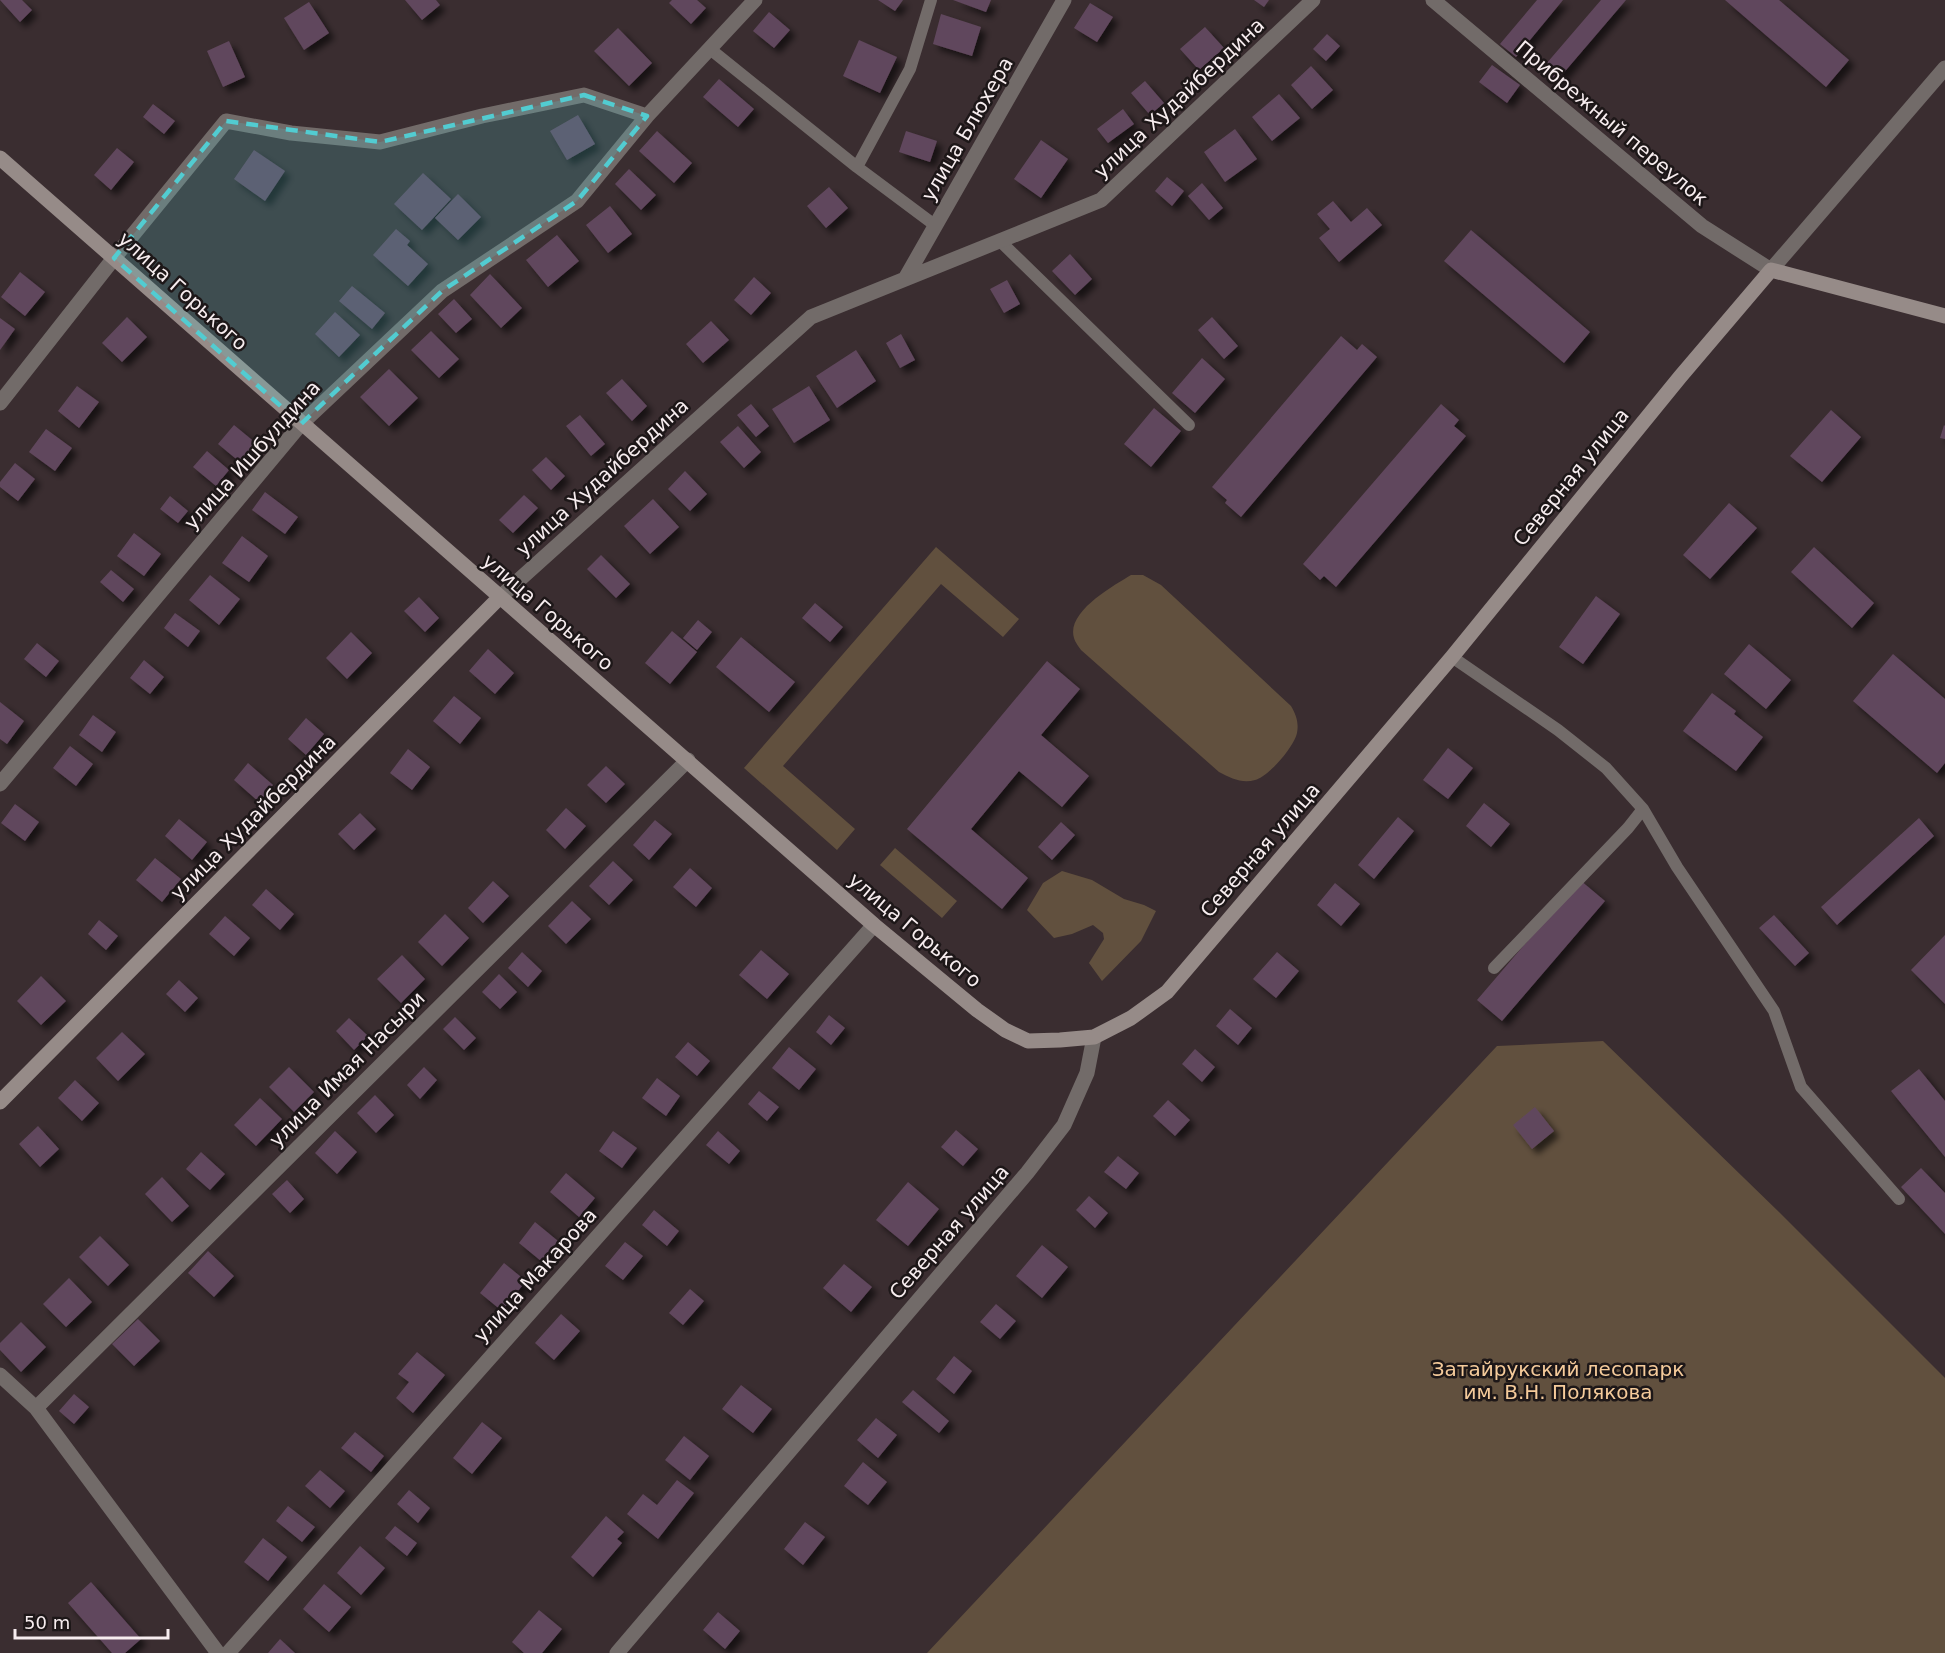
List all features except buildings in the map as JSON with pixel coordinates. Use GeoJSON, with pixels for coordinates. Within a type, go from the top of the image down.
{"type":"FeatureCollection","features":[{"type":"Feature","properties":{"kind":"main road","name":"улица Горького"},"geometry":{"type":"LineString","coordinates":[[0,158],[874,925],[977,1010],[1005,1030],[1028,1041],[1094,1037]]}},
{"type":"Feature","properties":{"kind":"main road"},"geometry":{"type":"LineString","coordinates":[[1771,270],[1945,316]]}},
{"type":"Feature","properties":{"kind":"main road","name":"Северная улица"},"geometry":{"type":"LineString","coordinates":[[1094,1037],[1131,1018],[1167,992],[1452,657],[1680,377],[1771,270]]}},
{"type":"Feature","properties":{"kind":"main road","name":"улица Худайбердина"},"geometry":{"type":"LineString","coordinates":[[0,1102],[500,598]]}},
{"type":"Feature","properties":{"kind":"street","name":"улица Ишбулдина"},"geometry":{"type":"LineString","coordinates":[[0,784],[301,424],[442,291],[577,201],[647,116],[754,0]]}},
{"type":"Feature","properties":{"kind":"street","name":"улица Блюхера"},"geometry":{"type":"LineString","coordinates":[[905,279],[1064,0]]}},
{"type":"Feature","properties":{"kind":"street","name":"улица Худайбердина"},"geometry":{"type":"LineString","coordinates":[[500,598],[811,317],[1101,200],[1313,0]]}},
{"type":"Feature","properties":{"kind":"street","name":"Прибрежный переулок"},"geometry":{"type":"LineString","coordinates":[[1433,0],[1702,226],[1771,270]]}},
{"type":"Feature","properties":{"kind":"street","name":"Северная улица"},"geometry":{"type":"LineString","coordinates":[[1771,270],[1945,68]]}},
{"type":"Feature","properties":{"kind":"street"},"geometry":{"type":"LineString","coordinates":[[0,403],[226,121],[291,133],[380,142],[482,116],[584,95],[647,116]]}},
{"type":"Feature","properties":{"kind":"street","name":"улица Имая Насыри"},"geometry":{"type":"LineString","coordinates":[[36,1407],[688,760]]}},
{"type":"Feature","properties":{"kind":"street","name":"улица Макарова"},"geometry":{"type":"LineString","coordinates":[[228,1653],[874,925]]}},
{"type":"Feature","properties":{"kind":"street","name":"Северная улица"},"geometry":{"type":"LineString","coordinates":[[617,1653],[1027,1173],[1058,1133],[1064,1125],[1087,1073],[1094,1037]]}},
{"type":"Feature","properties":{"kind":"street"},"geometry":{"type":"LineString","coordinates":[[0,1375],[36,1407],[218,1653]]}},
{"type":"Feature","properties":{"kind":"lane"},"geometry":{"type":"LineString","coordinates":[[857,167],[910,69],[931,0]]}},
{"type":"Feature","properties":{"kind":"lane"},"geometry":{"type":"LineString","coordinates":[[710,49],[857,167],[936,226]]}},
{"type":"Feature","properties":{"kind":"lane"},"geometry":{"type":"LineString","coordinates":[[1000,240],[1189,424]]}},
{"type":"Feature","properties":{"kind":"lane"},"geometry":{"type":"LineString","coordinates":[[1452,657],[1558,730],[1606,768],[1643,809],[1677,867],[1774,1011],[1800,1087],[1899,1199]]}},
{"type":"Feature","properties":{"kind":"lane"},"geometry":{"type":"LineString","coordinates":[[1494,968],[1628,828],[1643,809]]}},
{"type":"Feature","properties":{"kind":"highlighted area"},"geometry":{"type":"Polygon","coordinates":[[[584,95],[647,116],[577,201],[442,291],[301,424],[114,258],[226,121],[380,142],[584,95]]]}},
{"type":"Feature","properties":{"kind":"green space"},"geometry":{"type":"Polygon","coordinates":[[[936,547],[1019,619],[1003,637],[941,584],[783,766],[855,829],[837,850],[744,768],[936,547]]]}},
{"type":"Feature","properties":{"kind":"green space"},"geometry":{"type":"Polygon","coordinates":[[[1131,575],[1143,575],[1161,585],[1291,706],[1297,722],[1295,739],[1280,760],[1261,777],[1241,781],[1219,772],[1077,644],[1073,628],[1084,610],[1103,593],[1131,575]]]}},
{"type":"Feature","properties":{"kind":"green space"},"geometry":{"type":"Polygon","coordinates":[[[895,848],[957,901],[942,918],[880,865],[895,848]]]}},
{"type":"Feature","properties":{"kind":"green space"},"geometry":{"type":"Polygon","coordinates":[[[1062,871],[1092,880],[1124,899],[1156,911],[1141,941],[1102,981],[1089,963],[1104,939],[1103,933],[1093,925],[1072,934],[1054,938],[1027,910],[1043,883],[1062,871]]]}},
{"type":"Feature","properties":{"kind":"green space","name":"Затайрукский лесопарк им. В.Н. Полякова"},"geometry":{"type":"Polygon","coordinates":[[[1603,1041],[1945,1378],[1945,1653],[927,1653],[1497,1046],[1603,1041]]]}}]}
